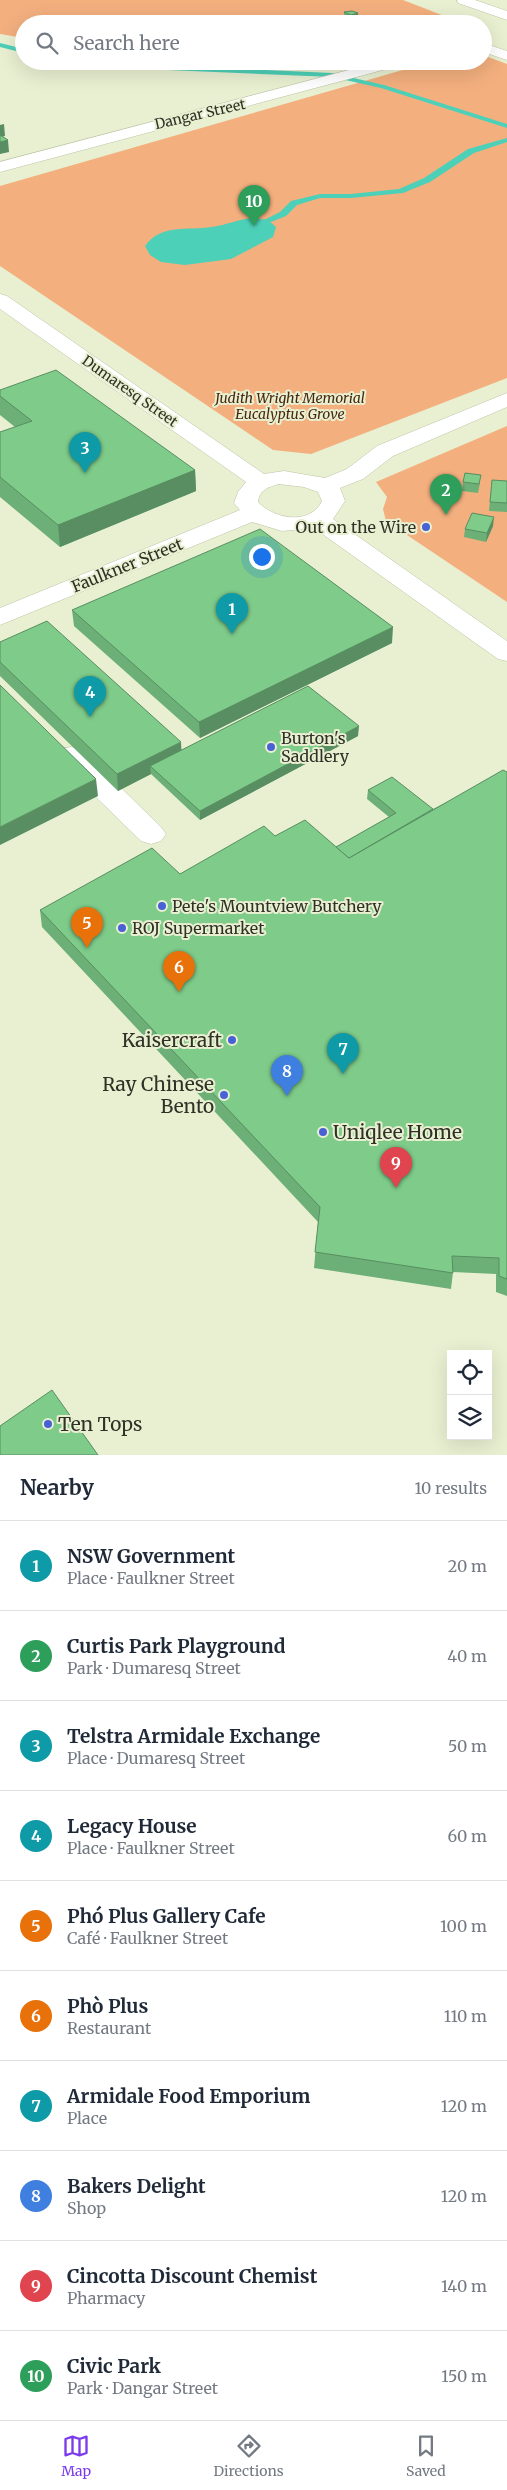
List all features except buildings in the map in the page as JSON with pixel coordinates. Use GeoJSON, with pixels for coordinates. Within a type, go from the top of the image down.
{"type":"FeatureCollection","features":[{"type":"Feature","properties":{"kind":"street"},"geometry":{"type":"LineString","coordinates":[[463,0],[507,16]]}},
{"type":"Feature","properties":{"kind":"street"},"geometry":{"type":"LineString","coordinates":[[492,45],[507,56]]}},
{"type":"Feature","properties":{"kind":"street","name":"Dangar Street"},"geometry":{"type":"LineString","coordinates":[[0,167],[197,113],[233,107],[366,70]]}},
{"type":"Feature","properties":{"kind":"street","name":"Dumaresq Street"},"geometry":{"type":"LineString","coordinates":[[0,300],[261,482]]}},
{"type":"Feature","properties":{"kind":"street"},"geometry":{"type":"LineString","coordinates":[[324,487],[355,474],[385,451],[507,399]]}},
{"type":"Feature","properties":{"kind":"street"},"geometry":{"type":"LineString","coordinates":[[294,477],[311,480],[324,487],[331,495],[333,503],[328,512],[317,519],[300,524],[284,524],[266,520],[254,513],[246,503],[247,495],[252,488],[261,482],[277,478],[294,477]]}},
{"type":"Feature","properties":{"kind":"street","name":"Faulkner Street"},"geometry":{"type":"LineString","coordinates":[[0,617],[254,513]]}},
{"type":"Feature","properties":{"kind":"street"},"geometry":{"type":"LineString","coordinates":[[317,519],[507,653]]}},
{"type":"Feature","properties":{"kind":"street"},"geometry":{"type":"LineString","coordinates":[[55,740],[151,834]]}},
{"type":"Feature","properties":{"kind":"green space"},"geometry":{"type":"Polygon","coordinates":[[[0,0],[403,0],[442,15],[15,15],[15,36],[0,34],[0,0]]]}},
{"type":"Feature","properties":{"kind":"green space","name":"Judith Wright Memorial Eucalyptus Grove"},"geometry":{"type":"Polygon","coordinates":[[[492,58],[507,64],[507,378],[311,454],[273,450],[0,266],[0,186],[403,70],[492,70],[492,58]]]}},
{"type":"Feature","properties":{"kind":"green space"},"geometry":{"type":"Polygon","coordinates":[[[507,426],[507,602],[386,521],[383,509],[387,497],[376,482],[507,426]]]}},
{"type":"Feature","properties":{"kind":"water"},"geometry":{"type":"Polygon","coordinates":[[[253,218],[268,220],[276,227],[273,237],[231,259],[185,265],[161,262],[150,255],[145,246],[159,234],[167,231],[212,227],[253,218]]]}},
{"type":"Feature","properties":{"kind":"waterway"},"geometry":{"type":"LineString","coordinates":[[0,45],[15,49]]}},
{"type":"Feature","properties":{"kind":"waterway"},"geometry":{"type":"LineString","coordinates":[[214,70],[332,75],[382,86],[507,126]]}},
{"type":"Feature","properties":{"kind":"waterway"},"geometry":{"type":"LineString","coordinates":[[268,220],[283,214],[294,203],[320,196],[351,196],[400,191],[427,180],[471,151],[507,140]]}},
{"type":"Feature","properties":{"kind":"place","name":"Civic Park"},"geometry":{"type":"Point","coordinates":[254,226]}},
{"type":"Feature","properties":{"kind":"place","name":"Telstra Armidale Exchange"},"geometry":{"type":"Point","coordinates":[85,473]}},
{"type":"Feature","properties":{"kind":"place","name":"Curtis Park Playground"},"geometry":{"type":"Point","coordinates":[446,515]}},
{"type":"Feature","properties":{"kind":"place","name":"Out on the Wire"},"geometry":{"type":"Point","coordinates":[426,527]}},
{"type":"Feature","properties":{"kind":"place","name":"NSW Government"},"geometry":{"type":"Point","coordinates":[232,634]}},
{"type":"Feature","properties":{"kind":"place","name":"Legacy House"},"geometry":{"type":"Point","coordinates":[90,717]}},
{"type":"Feature","properties":{"kind":"place","name":"Burton's Saddlery"},"geometry":{"type":"Point","coordinates":[271,747]}},
{"type":"Feature","properties":{"kind":"place","name":"Pete's Mountview Butchery"},"geometry":{"type":"Point","coordinates":[162,906]}},
{"type":"Feature","properties":{"kind":"place","name":"ROJ Supermarket"},"geometry":{"type":"Point","coordinates":[122,928]}},
{"type":"Feature","properties":{"kind":"place","name":"Phó Plus Gallery Cafe"},"geometry":{"type":"Point","coordinates":[87,948]}},
{"type":"Feature","properties":{"kind":"place","name":"Phò Plus"},"geometry":{"type":"Point","coordinates":[179,992]}},
{"type":"Feature","properties":{"kind":"place","name":"Kaisercraft"},"geometry":{"type":"Point","coordinates":[232,1040]}},
{"type":"Feature","properties":{"kind":"place","name":"Armidale Food Emporium"},"geometry":{"type":"Point","coordinates":[343,1074]}},
{"type":"Feature","properties":{"kind":"place","name":"Ray Chinese Bento"},"geometry":{"type":"Point","coordinates":[224,1095]}},
{"type":"Feature","properties":{"kind":"place","name":"Bakers Delight"},"geometry":{"type":"Point","coordinates":[287,1096]}},
{"type":"Feature","properties":{"kind":"place","name":"Uniqlee Home"},"geometry":{"type":"Point","coordinates":[323,1132]}},
{"type":"Feature","properties":{"kind":"place","name":"Cincotta Discount Chemist"},"geometry":{"type":"Point","coordinates":[396,1188]}},
{"type":"Feature","properties":{"kind":"place","name":"Ten Tops"},"geometry":{"type":"Point","coordinates":[48,1424]}}]}
